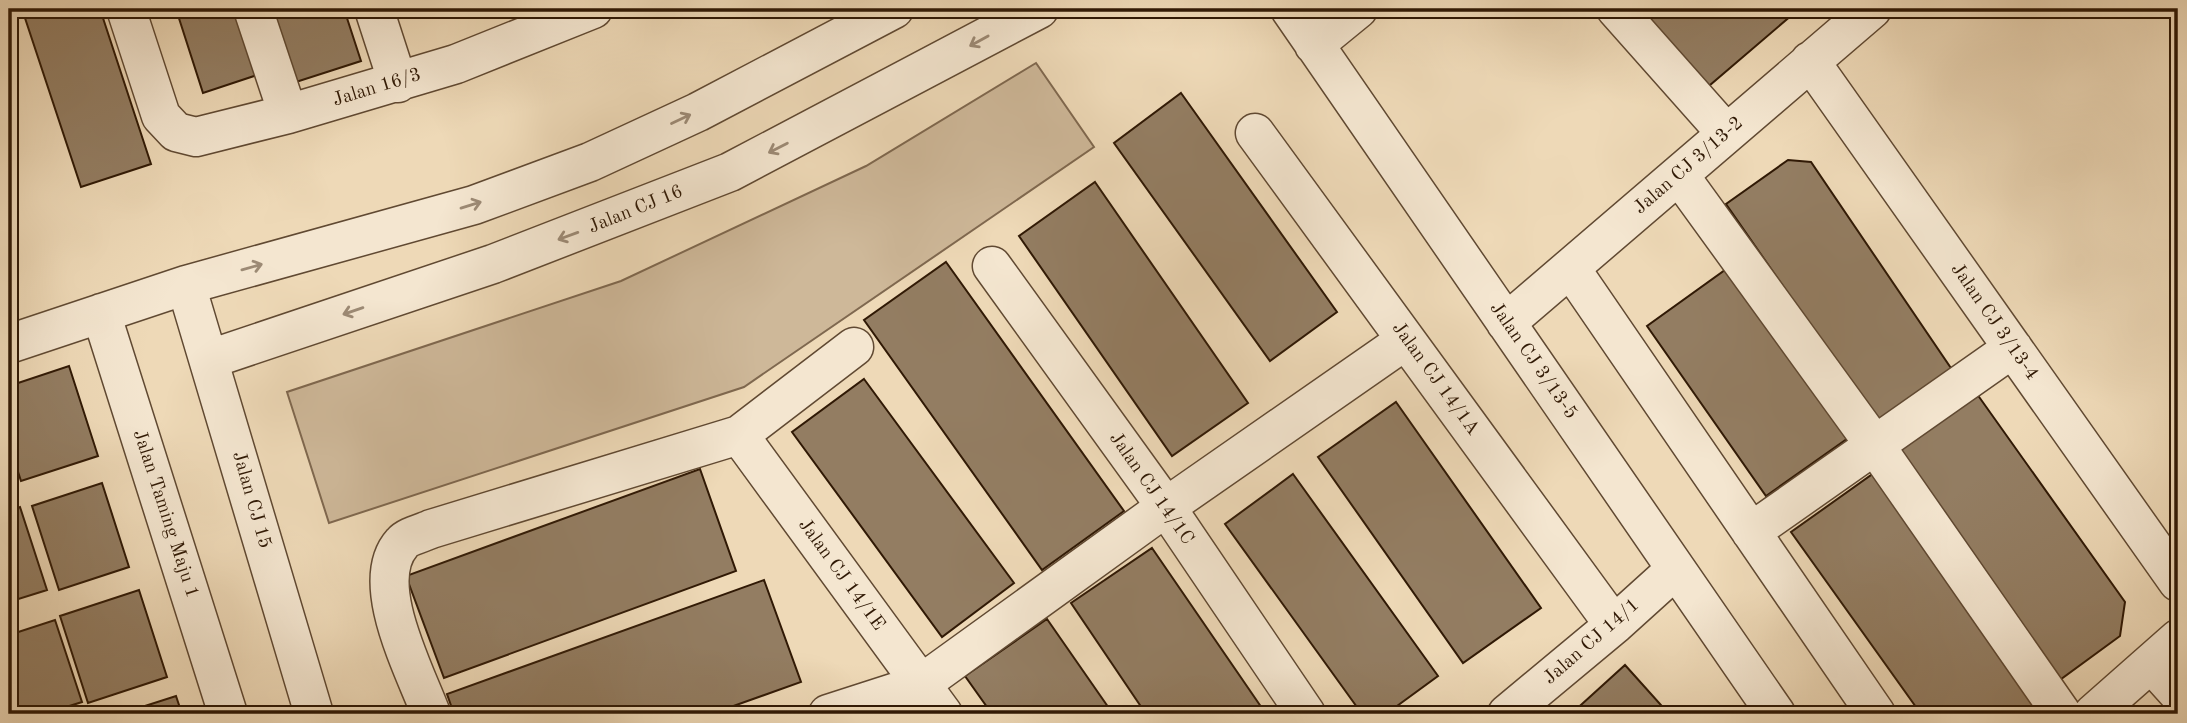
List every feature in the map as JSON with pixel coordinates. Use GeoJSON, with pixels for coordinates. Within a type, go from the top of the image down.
{"type":"FeatureCollection","features":[{"type":"Feature","properties":{"kind":"street","name":"Jalan 16/3"},"geometry":{"type":"LineString","coordinates":[[126,9],[161,116],[176,132],[196,137],[398,82],[512,24],[593,9]]}},
{"type":"Feature","properties":{"kind":"street"},"geometry":{"type":"LineString","coordinates":[[253,9],[288,114]]}},
{"type":"Feature","properties":{"kind":"street"},"geometry":{"type":"LineString","coordinates":[[374,9],[398,82]]}},
{"type":"Feature","properties":{"kind":"street"},"geometry":{"type":"LineString","coordinates":[[9,344],[186,285],[474,205],[590,162],[698,112],[894,9]]}},
{"type":"Feature","properties":{"kind":"street","name":"Jalan CJ 16"},"geometry":{"type":"LineString","coordinates":[[210,359],[493,264],[730,172],[1039,9]]}},
{"type":"Feature","properties":{"kind":"street","name":"Jalan CJ 3/13-5"},"geometry":{"type":"LineString","coordinates":[[1290,9],[1776,714]]}},
{"type":"Feature","properties":{"kind":"street"},"geometry":{"type":"LineString","coordinates":[[1314,45],[1358,9]]}},
{"type":"Feature","properties":{"kind":"street","name":"Jalan CJ 3/13-2"},"geometry":{"type":"LineString","coordinates":[[1506,323],[1872,9]]}},
{"type":"Feature","properties":{"kind":"street"},"geometry":{"type":"LineString","coordinates":[[1622,11],[1726,133]]}},
{"type":"Feature","properties":{"kind":"street","name":"Jalan CJ 3/13-4"},"geometry":{"type":"LineString","coordinates":[[1810,61],[2178,582]]}},
{"type":"Feature","properties":{"kind":"street","name":"Jalan CJ 14/1A"},"geometry":{"type":"LineString","coordinates":[[1255,133],[1614,625]]}},
{"type":"Feature","properties":{"kind":"street"},"geometry":{"type":"LineString","coordinates":[[1679,174],[1874,444],[2062,714]]}},
{"type":"Feature","properties":{"kind":"street","name":"Jalan CJ 14/1C"},"geometry":{"type":"LineString","coordinates":[[992,266],[1166,507],[1306,714]]}},
{"type":"Feature","properties":{"kind":"street"},"geometry":{"type":"LineString","coordinates":[[1571,269],[1876,714]]}},
{"type":"Feature","properties":{"kind":"street","name":"Jalan CJ 15"},"geometry":{"type":"LineString","coordinates":[[186,285],[314,714]]}},
{"type":"Feature","properties":{"kind":"street","name":"Jalan Taming Maju 1"},"geometry":{"type":"LineString","coordinates":[[101,313],[228,714]]}},
{"type":"Feature","properties":{"kind":"street"},"geometry":{"type":"LineString","coordinates":[[828,714],[921,684],[1166,507],[1406,340]]}},
{"type":"Feature","properties":{"kind":"street"},"geometry":{"type":"LineString","coordinates":[[431,714],[389,598],[388,566],[403,541],[431,529],[739,435],[854,347]]}},
{"type":"Feature","properties":{"kind":"street"},"geometry":{"type":"LineString","coordinates":[[1751,532],[2013,348]]}},
{"type":"Feature","properties":{"kind":"street","name":"Jalan CJ 14/1E"},"geometry":{"type":"LineString","coordinates":[[739,435],[943,714]]}},
{"type":"Feature","properties":{"kind":"street","name":"Jalan CJ 14/1"},"geometry":{"type":"LineString","coordinates":[[1507,714],[1614,625],[1675,569]]}},
{"type":"Feature","properties":{"kind":"street"},"geometry":{"type":"LineString","coordinates":[[2093,714],[2165,651],[2178,693]]}},
{"type":"Feature","properties":{"kind":"shaded area"},"geometry":{"type":"Polygon","coordinates":[[[1036,63],[1094,147],[744,387],[329,523],[287,392],[621,281],[866,166],[1036,63]]]}},
{"type":"Feature","properties":{"kind":"building"},"geometry":{"type":"Polygon","coordinates":[[[22,9],[100,9],[151,164],[81,187],[22,9]]]}},
{"type":"Feature","properties":{"kind":"building"},"geometry":{"type":"Polygon","coordinates":[[[176,9],[246,9],[266,72],[203,93],[176,9]]]}},
{"type":"Feature","properties":{"kind":"building"},"geometry":{"type":"Polygon","coordinates":[[[272,9],[344,9],[361,61],[296,82],[272,9]]]}},
{"type":"Feature","properties":{"kind":"building"},"geometry":{"type":"Polygon","coordinates":[[[425,9],[453,9],[428,17],[425,9]]]}},
{"type":"Feature","properties":{"kind":"building"},"geometry":{"type":"Polygon","coordinates":[[[1653,9],[1799,9],[1703,91],[1641,19],[1653,9]]]}},
{"type":"Feature","properties":{"kind":"building"},"geometry":{"type":"Polygon","coordinates":[[[1181,93],[1337,312],[1270,361],[1114,143],[1181,93]]]}},
{"type":"Feature","properties":{"kind":"building"},"geometry":{"type":"Polygon","coordinates":[[[1788,160],[1811,162],[1957,377],[1882,429],[1726,204],[1788,160]]]}},
{"type":"Feature","properties":{"kind":"building"},"geometry":{"type":"Polygon","coordinates":[[[1095,182],[1248,403],[1172,456],[1019,236],[1095,182]]]}},
{"type":"Feature","properties":{"kind":"building"},"geometry":{"type":"Polygon","coordinates":[[[946,262],[1124,511],[1042,570],[864,320],[946,262]]]}},
{"type":"Feature","properties":{"kind":"building"},"geometry":{"type":"Polygon","coordinates":[[[1732,265],[1851,436],[1766,496],[1647,326],[1732,265]]]}},
{"type":"Feature","properties":{"kind":"building"},"geometry":{"type":"Polygon","coordinates":[[[69,366],[98,456],[21,481],[9,444],[9,386],[69,366]]]}},
{"type":"Feature","properties":{"kind":"building"},"geometry":{"type":"Polygon","coordinates":[[[864,379],[1014,583],[942,637],[792,432],[864,379]]]}},
{"type":"Feature","properties":{"kind":"building"},"geometry":{"type":"Polygon","coordinates":[[[1977,394],[2125,602],[2120,636],[2057,682],[1894,453],[1977,394]]]}},
{"type":"Feature","properties":{"kind":"building"},"geometry":{"type":"Polygon","coordinates":[[[1396,402],[1541,608],[1463,663],[1318,457],[1396,402]]]}},
{"type":"Feature","properties":{"kind":"building"},"geometry":{"type":"Polygon","coordinates":[[[700,469],[736,571],[444,678],[406,576],[700,469]]]}},
{"type":"Feature","properties":{"kind":"building"},"geometry":{"type":"Polygon","coordinates":[[[1874,473],[2038,702],[2021,714],[1921,714],[1791,532],[1874,473]]]}},
{"type":"Feature","properties":{"kind":"building"},"geometry":{"type":"Polygon","coordinates":[[[1293,474],[1438,676],[1386,714],[1362,714],[1225,524],[1293,474]]]}},
{"type":"Feature","properties":{"kind":"building"},"geometry":{"type":"Polygon","coordinates":[[[102,483],[129,567],[59,590],[32,506],[102,483]]]}},
{"type":"Feature","properties":{"kind":"building"},"geometry":{"type":"Polygon","coordinates":[[[20,507],[47,590],[9,602],[9,511],[20,507]]]}},
{"type":"Feature","properties":{"kind":"building"},"geometry":{"type":"Polygon","coordinates":[[[1152,548],[1266,714],[1146,714],[1071,603],[1152,548]]]}},
{"type":"Feature","properties":{"kind":"building"},"geometry":{"type":"Polygon","coordinates":[[[764,580],[801,682],[711,714],[454,714],[447,694],[764,580]]]}},
{"type":"Feature","properties":{"kind":"building"},"geometry":{"type":"Polygon","coordinates":[[[139,590],[167,677],[88,703],[60,616],[139,590]]]}},
{"type":"Feature","properties":{"kind":"building"},"geometry":{"type":"Polygon","coordinates":[[[1047,619],[1113,714],[992,714],[965,676],[1047,619]]]}},
{"type":"Feature","properties":{"kind":"building"},"geometry":{"type":"Polygon","coordinates":[[[55,620],[82,702],[44,714],[9,714],[9,635],[55,620]]]}},
{"type":"Feature","properties":{"kind":"building"},"geometry":{"type":"Polygon","coordinates":[[[1625,665],[1669,714],[1571,714],[1625,665]]]}},
{"type":"Feature","properties":{"kind":"building"},"geometry":{"type":"Polygon","coordinates":[[[176,696],[182,714],[120,714],[176,696]]]}}]}
